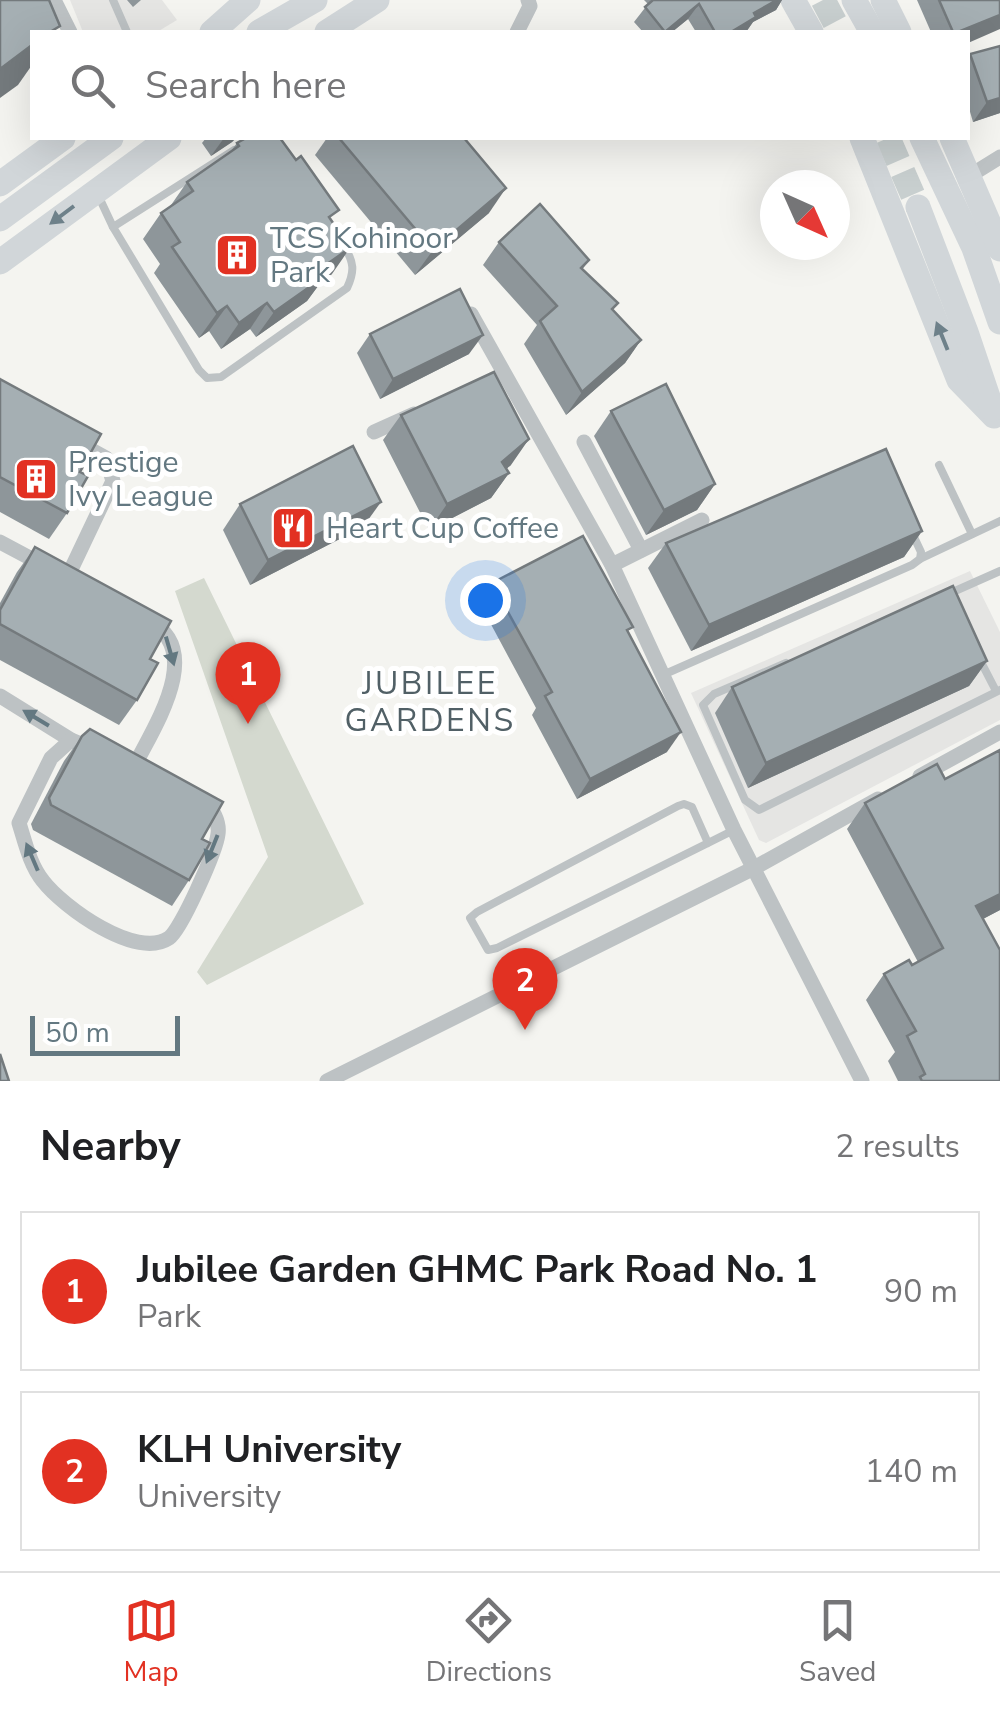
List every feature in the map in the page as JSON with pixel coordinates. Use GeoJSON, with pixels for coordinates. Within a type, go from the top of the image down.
{"type":"FeatureCollection","features":[{"type":"Feature","properties":{"kind":"main road"},"geometry":{"type":"LineString","coordinates":[[214,30],[248,0]]}},
{"type":"Feature","properties":{"kind":"main road"},"geometry":{"type":"LineString","coordinates":[[262,30],[314,0]]}},
{"type":"Feature","properties":{"kind":"main road"},"geometry":{"type":"LineString","coordinates":[[330,30],[378,0]]}},
{"type":"Feature","properties":{"kind":"main road"},"geometry":{"type":"LineString","coordinates":[[793,0],[810,30]]}},
{"type":"Feature","properties":{"kind":"main road"},"geometry":{"type":"LineString","coordinates":[[854,0],[871,30]]}},
{"type":"Feature","properties":{"kind":"main road"},"geometry":{"type":"LineString","coordinates":[[884,1],[898,30]]}},
{"type":"Feature","properties":{"kind":"main road"},"geometry":{"type":"LineString","coordinates":[[0,184],[60,140]]}},
{"type":"Feature","properties":{"kind":"main road"},"geometry":{"type":"LineString","coordinates":[[0,219],[107,140]]}},
{"type":"Feature","properties":{"kind":"main road"},"geometry":{"type":"LineString","coordinates":[[0,262],[167,140]]}},
{"type":"Feature","properties":{"kind":"main road"},"geometry":{"type":"LineString","coordinates":[[863,140],[959,380],[997,424]]}},
{"type":"Feature","properties":{"kind":"main road"},"geometry":{"type":"LineString","coordinates":[[923,140],[974,248],[1000,322]]}},
{"type":"Feature","properties":{"kind":"main road"},"geometry":{"type":"LineString","coordinates":[[953,140],[1000,250]]}},
{"type":"Feature","properties":{"kind":"main road"},"geometry":{"type":"LineString","coordinates":[[918,207],[997,424]]}},
{"type":"Feature","properties":{"kind":"street"},"geometry":{"type":"LineString","coordinates":[[54,0],[69,30]]}},
{"type":"Feature","properties":{"kind":"street"},"geometry":{"type":"LineString","coordinates":[[518,30],[530,6],[528,0]]}},
{"type":"Feature","properties":{"kind":"street"},"geometry":{"type":"LineString","coordinates":[[970,175],[1000,157]]}},
{"type":"Feature","properties":{"kind":"street"},"geometry":{"type":"LineString","coordinates":[[462,297],[612,565],[734,830],[862,1081]]}},
{"type":"Feature","properties":{"kind":"street"},"geometry":{"type":"LineString","coordinates":[[488,380],[504,372]]}},
{"type":"Feature","properties":{"kind":"street"},"geometry":{"type":"LineString","coordinates":[[374,432],[422,410]]}},
{"type":"Feature","properties":{"kind":"street"},"geometry":{"type":"LineString","coordinates":[[62,435],[106,458],[113,481],[68,578]]}},
{"type":"Feature","properties":{"kind":"street"},"geometry":{"type":"LineString","coordinates":[[584,442],[641,550]]}},
{"type":"Feature","properties":{"kind":"street"},"geometry":{"type":"LineString","coordinates":[[612,565],[702,520]]}},
{"type":"Feature","properties":{"kind":"street"},"geometry":{"type":"LineString","coordinates":[[0,542],[83,586]]}},
{"type":"Feature","properties":{"kind":"street"},"geometry":{"type":"LineString","coordinates":[[130,611],[162,628],[176,655],[174,684],[134,767]]}},
{"type":"Feature","properties":{"kind":"street"},"geometry":{"type":"LineString","coordinates":[[0,696],[71,740],[152,776]]}},
{"type":"Feature","properties":{"kind":"street"},"geometry":{"type":"LineString","coordinates":[[902,786],[1000,732]]}},
{"type":"Feature","properties":{"kind":"street"},"geometry":{"type":"LineString","coordinates":[[71,740],[51,758],[19,823],[42,880],[97,927],[149,946],[168,939],[182,924],[219,833],[214,812],[205,800],[187,792]]}},
{"type":"Feature","properties":{"kind":"street"},"geometry":{"type":"LineString","coordinates":[[327,1081],[754,868],[885,795]]}},
{"type":"Feature","properties":{"kind":"lane"},"geometry":{"type":"LineString","coordinates":[[112,0],[127,30]]}},
{"type":"Feature","properties":{"kind":"lane"},"geometry":{"type":"LineString","coordinates":[[113,227],[238,148]]}},
{"type":"Feature","properties":{"kind":"lane"},"geometry":{"type":"LineString","coordinates":[[96,190],[113,227],[207,378],[221,377],[347,288],[354,273],[352,258],[342,243]]}},
{"type":"Feature","properties":{"kind":"lane"},"geometry":{"type":"LineString","coordinates":[[939,465],[972,534]]}},
{"type":"Feature","properties":{"kind":"lane"},"geometry":{"type":"LineString","coordinates":[[664,674],[1000,520]]}},
{"type":"Feature","properties":{"kind":"lane"},"geometry":{"type":"LineString","coordinates":[[907,521],[921,552],[920,559]]}},
{"type":"Feature","properties":{"kind":"lane"},"geometry":{"type":"LineString","coordinates":[[956,611],[943,596],[1000,573]]}},
{"type":"Feature","properties":{"kind":"lane"},"geometry":{"type":"LineString","coordinates":[[800,657],[704,701],[746,800],[759,810],[998,691],[972,643]]}},
{"type":"Feature","properties":{"kind":"lane"},"geometry":{"type":"LineString","coordinates":[[708,842],[692,807],[678,806],[477,912],[470,918],[471,924],[488,950],[497,948],[734,830]]}},
{"type":"Feature","properties":{"kind":"shaded area"},"geometry":{"type":"Polygon","coordinates":[[[70,0],[162,0],[177,20],[160,30],[82,30],[70,0]]]}},
{"type":"Feature","properties":{"kind":"shaded area"},"geometry":{"type":"Polygon","coordinates":[[[970,571],[1000,632],[1000,720],[766,843],[759,840],[691,693],[970,571]]]}},
{"type":"Feature","properties":{"kind":"shaded area"},"geometry":{"type":"Polygon","coordinates":[[[204,578],[364,904],[207,985],[197,972],[268,857],[175,591],[204,578]]]}},
{"type":"Feature","properties":{"kind":"building"},"geometry":{"type":"Polygon","coordinates":[[[0,0],[49,0],[60,26],[53,30],[30,30],[30,46],[0,69],[0,0]]]}},
{"type":"Feature","properties":{"kind":"building"},"geometry":{"type":"Polygon","coordinates":[[[653,0],[777,0],[734,30],[714,30],[699,4],[663,30],[645,7],[653,0]]]}},
{"type":"Feature","properties":{"kind":"building"},"geometry":{"type":"Polygon","coordinates":[[[939,0],[1000,0],[1000,15],[963,30],[952,30],[939,0]]]}},
{"type":"Feature","properties":{"kind":"building"},"geometry":{"type":"Polygon","coordinates":[[[1000,46],[1000,98],[987,102],[970,54],[1000,46]]]}},
{"type":"Feature","properties":{"kind":"building","name":"TCS Kohinoor Park"},"geometry":{"type":"Polygon","coordinates":[[[281,140],[296,160],[301,156],[339,210],[329,217],[350,248],[320,269],[325,276],[274,312],[267,303],[239,323],[227,306],[217,313],[172,247],[180,242],[161,213],[193,191],[187,182],[239,146],[237,143],[281,140]]]}},
{"type":"Feature","properties":{"kind":"building"},"geometry":{"type":"Polygon","coordinates":[[[341,140],[466,140],[506,188],[433,250],[341,140]]]}},
{"type":"Feature","properties":{"kind":"building"},"geometry":{"type":"Polygon","coordinates":[[[540,204],[589,260],[581,268],[618,303],[612,309],[641,340],[582,392],[540,321],[557,306],[499,242],[540,204]]]}},
{"type":"Feature","properties":{"kind":"building"},"geometry":{"type":"Polygon","coordinates":[[[460,289],[483,335],[393,379],[370,334],[460,289]]]}},
{"type":"Feature","properties":{"kind":"building"},"geometry":{"type":"Polygon","coordinates":[[[494,372],[529,439],[502,462],[509,473],[447,504],[401,415],[494,372]]]}},
{"type":"Feature","properties":{"kind":"building"},"geometry":{"type":"Polygon","coordinates":[[[0,379],[101,434],[80,472],[88,476],[67,513],[0,477],[0,379]]]}},
{"type":"Feature","properties":{"kind":"building"},"geometry":{"type":"Polygon","coordinates":[[[666,384],[715,484],[664,510],[611,411],[666,384]]]}},
{"type":"Feature","properties":{"kind":"building"},"geometry":{"type":"Polygon","coordinates":[[[353,446],[381,502],[268,560],[240,504],[353,446]]]}},
{"type":"Feature","properties":{"kind":"building"},"geometry":{"type":"Polygon","coordinates":[[[886,449],[922,531],[709,625],[666,543],[886,449]]]}},
{"type":"Feature","properties":{"kind":"building"},"geometry":{"type":"Polygon","coordinates":[[[583,536],[633,627],[627,630],[681,732],[590,779],[545,696],[552,692],[492,583],[583,536]]]}},
{"type":"Feature","properties":{"kind":"building"},"geometry":{"type":"Polygon","coordinates":[[[35,547],[171,621],[150,659],[158,663],[137,700],[0,624],[0,610],[35,547]]]}},
{"type":"Feature","properties":{"kind":"building"},"geometry":{"type":"Polygon","coordinates":[[[953,586],[987,661],[766,763],[732,687],[953,586]]]}},
{"type":"Feature","properties":{"kind":"building"},"geometry":{"type":"Polygon","coordinates":[[[90,729],[223,802],[202,839],[210,843],[189,880],[51,805],[49,798],[82,736],[90,729]]]}},
{"type":"Feature","properties":{"kind":"building"},"geometry":{"type":"Polygon","coordinates":[[[1000,750],[1000,894],[976,906],[1000,950],[1000,1081],[922,1081],[920,1077],[925,1074],[907,1036],[916,1031],[884,974],[909,960],[912,965],[943,948],[865,803],[937,764],[945,779],[1000,750]]]}},
{"type":"Feature","properties":{"kind":"building"},"geometry":{"type":"Polygon","coordinates":[[[0,1054],[9,1081],[0,1081],[0,1054]]]}},
{"type":"Feature","properties":{"kind":"tunnel"},"geometry":{"type":"LineString","coordinates":[[823,0],[839,30]]}},
{"type":"Feature","properties":{"kind":"tunnel"},"geometry":{"type":"LineString","coordinates":[[889,140],[918,207]]}},
{"type":"Feature","properties":{"kind":"place","name":"TCS Kohinoor Park"},"geometry":{"type":"Point","coordinates":[237,255]}},
{"type":"Feature","properties":{"kind":"place","name":"Prestige Ivy League"},"geometry":{"type":"Point","coordinates":[36,479]}},
{"type":"Feature","properties":{"kind":"place","name":"Heart Cup Coffee"},"geometry":{"type":"Point","coordinates":[293,528]}},
{"type":"Feature","properties":{"kind":"place","name":"Jubilee Garden GHMC Park Road No. 1"},"geometry":{"type":"Point","coordinates":[248,724]}},
{"type":"Feature","properties":{"kind":"place","name":"KLH University"},"geometry":{"type":"Point","coordinates":[525,1030]}},
{"type":"Feature","properties":{"kind":"district","name":"JUBILEE GARDENS"},"geometry":{"type":"Point","coordinates":[430,702]}}]}
